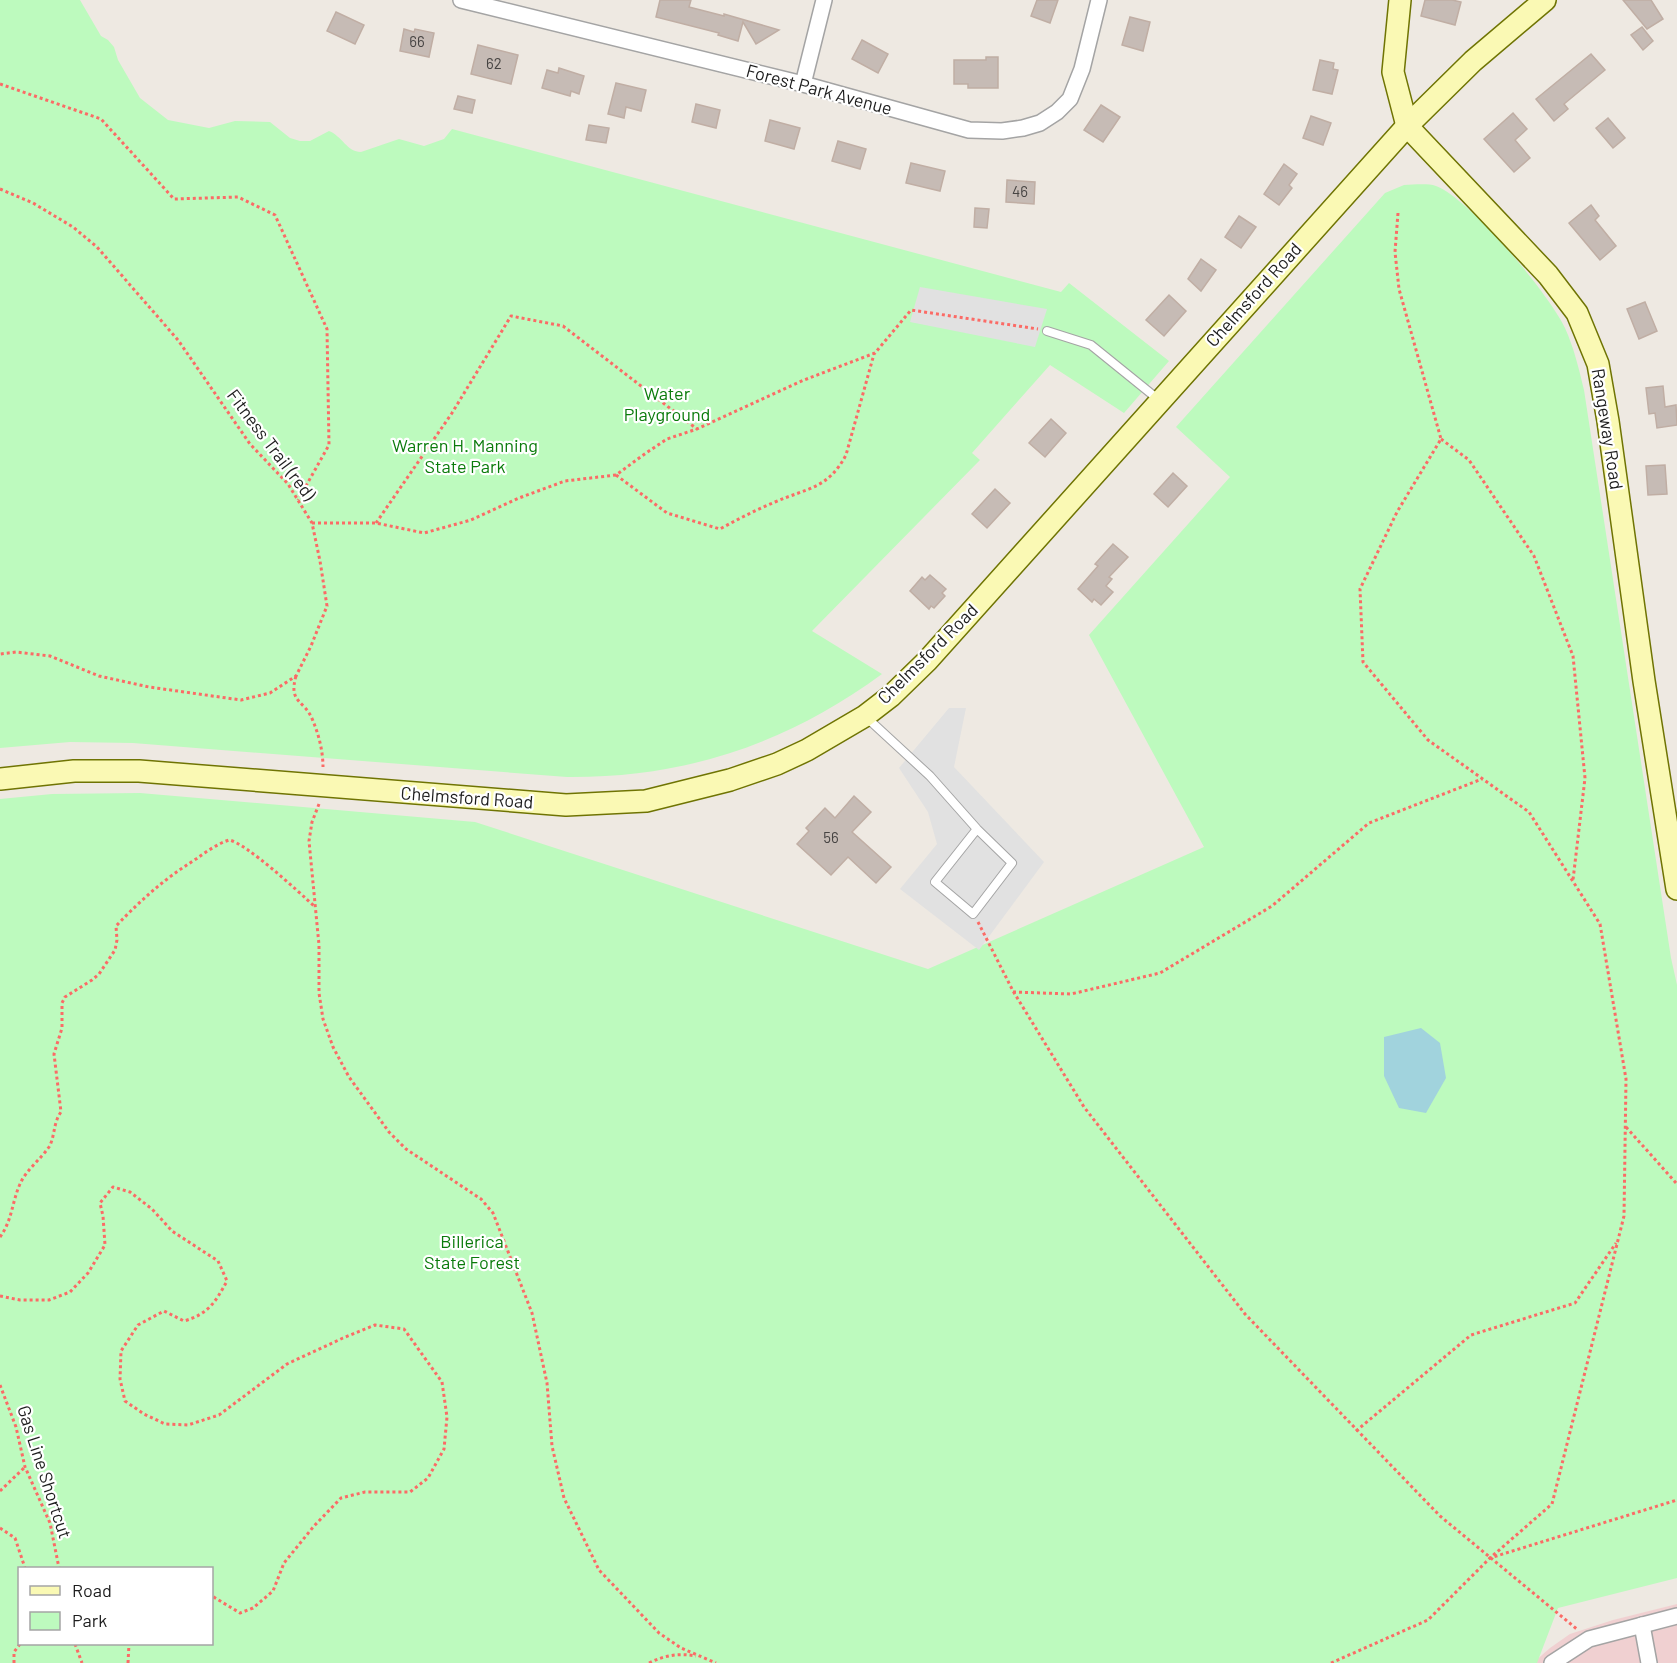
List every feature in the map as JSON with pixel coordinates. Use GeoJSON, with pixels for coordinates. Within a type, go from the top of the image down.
{"type":"FeatureCollection","features":[{"type":"Feature","properties":{"kind":"main road","name":"Rangeway Road"},"geometry":{"type":"LineString","coordinates":[[1400,0],[1393,72],[1407,126],[1548,275],[1577,313],[1598,364],[1677,889]]}},
{"type":"Feature","properties":{"kind":"main road","name":"Chelmsford Road"},"geometry":{"type":"LineString","coordinates":[[0,778],[74,771],[139,771],[566,805],[646,801],[730,780],[777,764],[807,750],[865,716],[891,696],[927,661],[1407,126],[1473,61],[1545,0]]}},
{"type":"Feature","properties":{"kind":"street","name":"Forest Park Avenue"},"geometry":{"type":"LineString","coordinates":[[461,0],[803,84],[969,130],[1002,131],[1040,123],[1057,112],[1070,99],[1082,69],[1099,0]]}},
{"type":"Feature","properties":{"kind":"street"},"geometry":{"type":"LineString","coordinates":[[803,84],[824,0]]}},
{"type":"Feature","properties":{"kind":"street"},"geometry":{"type":"LineString","coordinates":[[1552,1663],[1589,1639],[1677,1616]]}},
{"type":"Feature","properties":{"kind":"street"},"geometry":{"type":"LineString","coordinates":[[1642,1625],[1649,1663]]}},
{"type":"Feature","properties":{"kind":"lane"},"geometry":{"type":"LineString","coordinates":[[1047,331],[1091,345],[1160,400]]}},
{"type":"Feature","properties":{"kind":"lane"},"geometry":{"type":"LineString","coordinates":[[865,716],[930,776],[977,830],[1012,863],[973,914],[935,882],[977,830]]}},
{"type":"Feature","properties":{"kind":"path"},"geometry":{"type":"LineString","coordinates":[[0,84],[101,119],[174,199],[238,197],[275,215],[327,328],[329,445],[298,500]]}},
{"type":"Feature","properties":{"kind":"path","name":"Fitness Trail (red)"},"geometry":{"type":"LineString","coordinates":[[0,189],[33,203],[73,227],[97,247],[178,340],[250,444],[288,484],[298,500],[312,523],[327,606],[297,676]]}},
{"type":"Feature","properties":{"kind":"path"},"geometry":{"type":"LineString","coordinates":[[1398,213],[1395,252],[1399,289],[1441,439],[1470,460],[1534,556],[1574,656],[1585,778],[1573,882]]}},
{"type":"Feature","properties":{"kind":"path"},"geometry":{"type":"LineString","coordinates":[[616,476],[667,513],[720,529],[778,501],[814,489],[838,470],[846,455],[874,353],[911,310],[1047,331]]}},
{"type":"Feature","properties":{"kind":"path"},"geometry":{"type":"LineString","coordinates":[[376,523],[452,413],[511,316],[563,326],[697,429]]}},
{"type":"Feature","properties":{"kind":"path"},"geometry":{"type":"LineString","coordinates":[[312,523],[376,523],[424,533],[471,520],[519,498],[565,481],[616,476],[668,439],[697,429],[804,380],[874,353]]}},
{"type":"Feature","properties":{"kind":"path"},"geometry":{"type":"LineString","coordinates":[[1331,1663],[1428,1620],[1490,1558],[1552,1504],[1624,1216],[1626,1079],[1600,924],[1529,812],[1428,740],[1363,662],[1360,589],[1397,512],[1441,439]]}},
{"type":"Feature","properties":{"kind":"path"},"geometry":{"type":"LineString","coordinates":[[0,654],[16,652],[50,656],[99,675],[149,687],[241,700],[270,693],[297,676]]}},
{"type":"Feature","properties":{"kind":"path"},"geometry":{"type":"LineString","coordinates":[[297,676],[293,688],[296,698],[306,707],[313,720],[323,755],[319,807],[312,822],[309,841],[319,945],[319,993],[323,1019],[333,1047],[349,1077],[389,1132],[406,1149],[481,1199],[493,1213],[531,1313],[547,1383],[552,1446],[564,1498],[599,1569],[659,1634],[681,1648],[716,1663]]}},
{"type":"Feature","properties":{"kind":"path"},"geometry":{"type":"LineString","coordinates":[[1013,992],[1071,994],[1160,973],[1272,906],[1369,823],[1482,779]]}},
{"type":"Feature","properties":{"kind":"path"},"geometry":{"type":"LineString","coordinates":[[0,1237],[8,1226],[20,1183],[50,1146],[55,1121],[61,1112],[54,1054],[62,1028],[62,1003],[65,997],[99,974],[115,950],[116,926],[150,891],[205,853],[229,840],[240,844],[290,882],[315,907]]}},
{"type":"Feature","properties":{"kind":"path"},"geometry":{"type":"LineString","coordinates":[[973,914],[1013,992],[1084,1107],[1245,1314],[1440,1516],[1589,1639]]}},
{"type":"Feature","properties":{"kind":"path"},"geometry":{"type":"LineString","coordinates":[[1625,1126],[1677,1184]]}},
{"type":"Feature","properties":{"kind":"path"},"geometry":{"type":"LineString","coordinates":[[0,1296],[20,1300],[49,1300],[70,1292],[88,1273],[105,1245],[100,1203],[113,1187],[130,1192],[152,1209],[172,1230],[218,1261],[226,1281],[216,1302],[198,1317],[184,1321],[164,1311],[138,1325],[121,1351],[120,1379],[125,1401],[144,1413],[165,1424],[188,1425],[219,1415],[287,1364],[375,1325],[404,1329],[442,1382],[447,1417],[444,1449],[428,1478],[410,1492],[365,1492],[341,1498],[314,1526],[284,1563],[273,1592],[253,1608],[240,1613],[213,1597]]}},
{"type":"Feature","properties":{"kind":"path"},"geometry":{"type":"LineString","coordinates":[[1356,1431],[1471,1335],[1575,1303],[1618,1239]]}},
{"type":"Feature","properties":{"kind":"path","name":"Gas Line Shortcut"},"geometry":{"type":"LineString","coordinates":[[0,1385],[16,1427],[25,1467],[50,1523],[59,1567]]}},
{"type":"Feature","properties":{"kind":"path"},"geometry":{"type":"LineString","coordinates":[[0,1491],[25,1467]]}},
{"type":"Feature","properties":{"kind":"path"},"geometry":{"type":"LineString","coordinates":[[1490,1558],[1677,1500]]}},
{"type":"Feature","properties":{"kind":"path"},"geometry":{"type":"LineString","coordinates":[[0,1528],[15,1538],[24,1567]]}},
{"type":"Feature","properties":{"kind":"path"},"geometry":{"type":"LineString","coordinates":[[14,1663],[14,1652],[19,1645]]}},
{"type":"Feature","properties":{"kind":"path"},"geometry":{"type":"LineString","coordinates":[[75,1645],[82,1663]]}},
{"type":"Feature","properties":{"kind":"path"},"geometry":{"type":"LineString","coordinates":[[128,1663],[129,1645]]}},
{"type":"Feature","properties":{"kind":"path"},"geometry":{"type":"LineString","coordinates":[[649,1663],[661,1657],[682,1653],[703,1657]]}},
{"type":"Feature","properties":{"kind":"shaded area"},"geometry":{"type":"Polygon","coordinates":[[[920,287],[1047,309],[1035,347],[910,322],[920,287]]]}},
{"type":"Feature","properties":{"kind":"shaded area"},"geometry":{"type":"Polygon","coordinates":[[[949,708],[966,708],[954,767],[1044,862],[979,950],[900,889],[937,844],[928,812],[899,768],[949,708]]]}},
{"type":"Feature","properties":{"kind":"shaded area"},"geometry":{"type":"Polygon","coordinates":[[[1677,1604],[1677,1663],[1533,1663],[1570,1634],[1613,1620],[1677,1604]]]}},
{"type":"Feature","properties":{"kind":"green space","name":"Warren H. Manning State Park"},"geometry":{"type":"Polygon","coordinates":[[[0,0],[80,0],[101,36],[114,47],[118,60],[140,98],[168,120],[209,128],[235,121],[270,122],[290,138],[300,141],[310,141],[329,131],[338,136],[348,147],[361,152],[399,139],[424,146],[444,139],[452,129],[1061,292],[1069,283],[1169,361],[1124,413],[1050,365],[972,453],[980,460],[812,631],[882,674],[846,699],[809,720],[772,738],[733,752],[653,771],[611,776],[567,777],[133,743],[70,742],[0,748],[0,0]]]}},
{"type":"Feature","properties":{"kind":"green space","name":"Billerica State Forest"},"geometry":{"type":"Polygon","coordinates":[[[1404,185],[1436,186],[1468,209],[1526,272],[1557,313],[1565,328],[1584,390],[1677,985],[1677,1578],[1558,1608],[1537,1663],[0,1663],[0,799],[52,794],[140,793],[475,822],[928,969],[1204,847],[1089,635],[1230,477],[1176,427],[1385,193],[1404,185]]]}},
{"type":"Feature","properties":{"kind":"water"},"geometry":{"type":"Polygon","coordinates":[[[1421,1028],[1440,1043],[1446,1078],[1426,1113],[1399,1108],[1384,1076],[1384,1037],[1421,1028]]]}},
{"type":"Feature","properties":{"kind":"building"},"geometry":{"type":"Polygon","coordinates":[[[660,0],[691,0],[689,7],[724,16],[724,14],[779,30],[756,44],[743,22],[738,41],[718,35],[719,33],[656,17],[660,0]]]}},
{"type":"Feature","properties":{"kind":"building"},"geometry":{"type":"Polygon","coordinates":[[[1037,0],[1058,0],[1050,23],[1031,16],[1037,0]]]}},
{"type":"Feature","properties":{"kind":"building"},"geometry":{"type":"Polygon","coordinates":[[[1425,0],[1461,2],[1455,25],[1421,16],[1425,0]]]}},
{"type":"Feature","properties":{"kind":"building"},"geometry":{"type":"Polygon","coordinates":[[[1623,0],[1651,0],[1663,19],[1647,29],[1623,0]]]}},
{"type":"Feature","properties":{"kind":"building"},"geometry":{"type":"Polygon","coordinates":[[[336,12],[364,25],[355,44],[327,31],[336,12]]]}},
{"type":"Feature","properties":{"kind":"building"},"geometry":{"type":"Polygon","coordinates":[[[1130,17],[1150,22],[1143,51],[1122,45],[1130,17]]]}},
{"type":"Feature","properties":{"kind":"building"},"geometry":{"type":"Polygon","coordinates":[[[1642,27],[1653,41],[1643,50],[1631,35],[1642,27]]]}},
{"type":"Feature","properties":{"kind":"building"},"geometry":{"type":"Polygon","coordinates":[[[404,29],[434,33],[429,57],[400,51],[404,29]]]}},
{"type":"Feature","properties":{"kind":"building"},"geometry":{"type":"Polygon","coordinates":[[[862,40],[888,54],[878,73],[852,59],[862,40]]]}},
{"type":"Feature","properties":{"kind":"building"},"geometry":{"type":"Polygon","coordinates":[[[478,45],[518,55],[511,84],[471,74],[478,45]]]}},
{"type":"Feature","properties":{"kind":"building"},"geometry":{"type":"Polygon","coordinates":[[[1591,54],[1605,70],[1564,104],[1568,109],[1554,121],[1536,99],[1591,54]]]}},
{"type":"Feature","properties":{"kind":"building"},"geometry":{"type":"Polygon","coordinates":[[[986,57],[998,57],[998,88],[968,88],[968,84],[954,84],[954,60],[986,60],[986,57]]]}},
{"type":"Feature","properties":{"kind":"building"},"geometry":{"type":"Polygon","coordinates":[[[1320,60],[1334,63],[1333,69],[1338,70],[1332,94],[1313,90],[1320,60]]]}},
{"type":"Feature","properties":{"kind":"building"},"geometry":{"type":"Polygon","coordinates":[[[559,68],[584,76],[579,94],[571,91],[570,96],[542,88],[547,70],[558,73],[559,68]]]}},
{"type":"Feature","properties":{"kind":"building"},"geometry":{"type":"Polygon","coordinates":[[[616,83],[646,90],[641,111],[626,107],[624,118],[608,114],[616,83]]]}},
{"type":"Feature","properties":{"kind":"building"},"geometry":{"type":"Polygon","coordinates":[[[458,96],[475,100],[472,113],[454,109],[458,96]]]}},
{"type":"Feature","properties":{"kind":"building"},"geometry":{"type":"Polygon","coordinates":[[[696,104],[720,110],[716,128],[692,122],[696,104]]]}},
{"type":"Feature","properties":{"kind":"building"},"geometry":{"type":"Polygon","coordinates":[[[1101,105],[1120,117],[1103,142],[1084,130],[1101,105]]]}},
{"type":"Feature","properties":{"kind":"building"},"geometry":{"type":"Polygon","coordinates":[[[1513,113],[1527,129],[1515,140],[1530,158],[1514,172],[1484,139],[1513,113]]]}},
{"type":"Feature","properties":{"kind":"building"},"geometry":{"type":"Polygon","coordinates":[[[1311,116],[1331,123],[1323,145],[1303,138],[1311,116]]]}},
{"type":"Feature","properties":{"kind":"building"},"geometry":{"type":"Polygon","coordinates":[[[1608,118],[1625,138],[1613,148],[1596,128],[1608,118]]]}},
{"type":"Feature","properties":{"kind":"building"},"geometry":{"type":"Polygon","coordinates":[[[770,120],[800,128],[794,149],[765,141],[770,120]]]}},
{"type":"Feature","properties":{"kind":"building"},"geometry":{"type":"Polygon","coordinates":[[[589,125],[609,128],[606,143],[586,140],[589,125]]]}},
{"type":"Feature","properties":{"kind":"building"},"geometry":{"type":"Polygon","coordinates":[[[838,141],[866,149],[860,169],[832,161],[838,141]]]}},
{"type":"Feature","properties":{"kind":"building"},"geometry":{"type":"Polygon","coordinates":[[[911,163],[945,171],[940,191],[906,183],[911,163]]]}},
{"type":"Feature","properties":{"kind":"building"},"geometry":{"type":"Polygon","coordinates":[[[1284,164],[1297,174],[1289,185],[1292,188],[1279,205],[1264,194],[1284,164]]]}},
{"type":"Feature","properties":{"kind":"building"},"geometry":{"type":"Polygon","coordinates":[[[1007,180],[1035,182],[1034,204],[1006,202],[1007,180]]]}},
{"type":"Feature","properties":{"kind":"building"},"geometry":{"type":"Polygon","coordinates":[[[1591,205],[1599,216],[1595,220],[1616,246],[1600,260],[1569,223],[1591,205]]]}},
{"type":"Feature","properties":{"kind":"building"},"geometry":{"type":"Polygon","coordinates":[[[975,208],[989,209],[987,228],[974,227],[975,208]]]}},
{"type":"Feature","properties":{"kind":"building"},"geometry":{"type":"Polygon","coordinates":[[[1239,216],[1256,227],[1241,248],[1225,237],[1239,216]]]}},
{"type":"Feature","properties":{"kind":"building"},"geometry":{"type":"Polygon","coordinates":[[[1201,259],[1216,270],[1201,291],[1188,279],[1201,259]]]}},
{"type":"Feature","properties":{"kind":"building"},"geometry":{"type":"Polygon","coordinates":[[[1169,295],[1186,311],[1164,336],[1146,320],[1169,295]]]}},
{"type":"Feature","properties":{"kind":"building"},"geometry":{"type":"Polygon","coordinates":[[[1645,302],[1657,331],[1639,339],[1627,309],[1645,302]]]}},
{"type":"Feature","properties":{"kind":"building"},"geometry":{"type":"Polygon","coordinates":[[[1663,386],[1665,407],[1676,405],[1677,425],[1657,428],[1655,413],[1649,414],[1646,388],[1663,386]]]}},
{"type":"Feature","properties":{"kind":"building"},"geometry":{"type":"Polygon","coordinates":[[[1051,419],[1066,433],[1045,457],[1029,443],[1051,419]]]}},
{"type":"Feature","properties":{"kind":"building"},"geometry":{"type":"Polygon","coordinates":[[[1665,465],[1667,494],[1648,495],[1646,466],[1665,465]]]}},
{"type":"Feature","properties":{"kind":"building"},"geometry":{"type":"Polygon","coordinates":[[[1173,473],[1187,486],[1168,507],[1154,494],[1173,473]]]}},
{"type":"Feature","properties":{"kind":"building"},"geometry":{"type":"Polygon","coordinates":[[[995,489],[1010,503],[987,528],[972,514],[995,489]]]}},
{"type":"Feature","properties":{"kind":"building"},"geometry":{"type":"Polygon","coordinates":[[[1113,544],[1128,557],[1109,577],[1112,579],[1106,586],[1113,592],[1101,605],[1094,599],[1092,602],[1078,589],[1098,566],[1095,564],[1113,544]]]}},
{"type":"Feature","properties":{"kind":"building"},"geometry":{"type":"Polygon","coordinates":[[[930,575],[946,589],[942,593],[945,596],[934,608],[931,606],[929,609],[910,591],[922,577],[925,580],[930,575]]]}},
{"type":"Feature","properties":{"kind":"building"},"geometry":{"type":"Polygon","coordinates":[[[854,796],[871,812],[852,832],[891,867],[876,883],[848,857],[831,875],[797,844],[809,831],[806,828],[825,808],[835,818],[854,796]]]}},
{"type":"Feature","properties":{"kind":"park label","name":"Water Playground"},"geometry":{"type":"Point","coordinates":[667,404]}}]}
